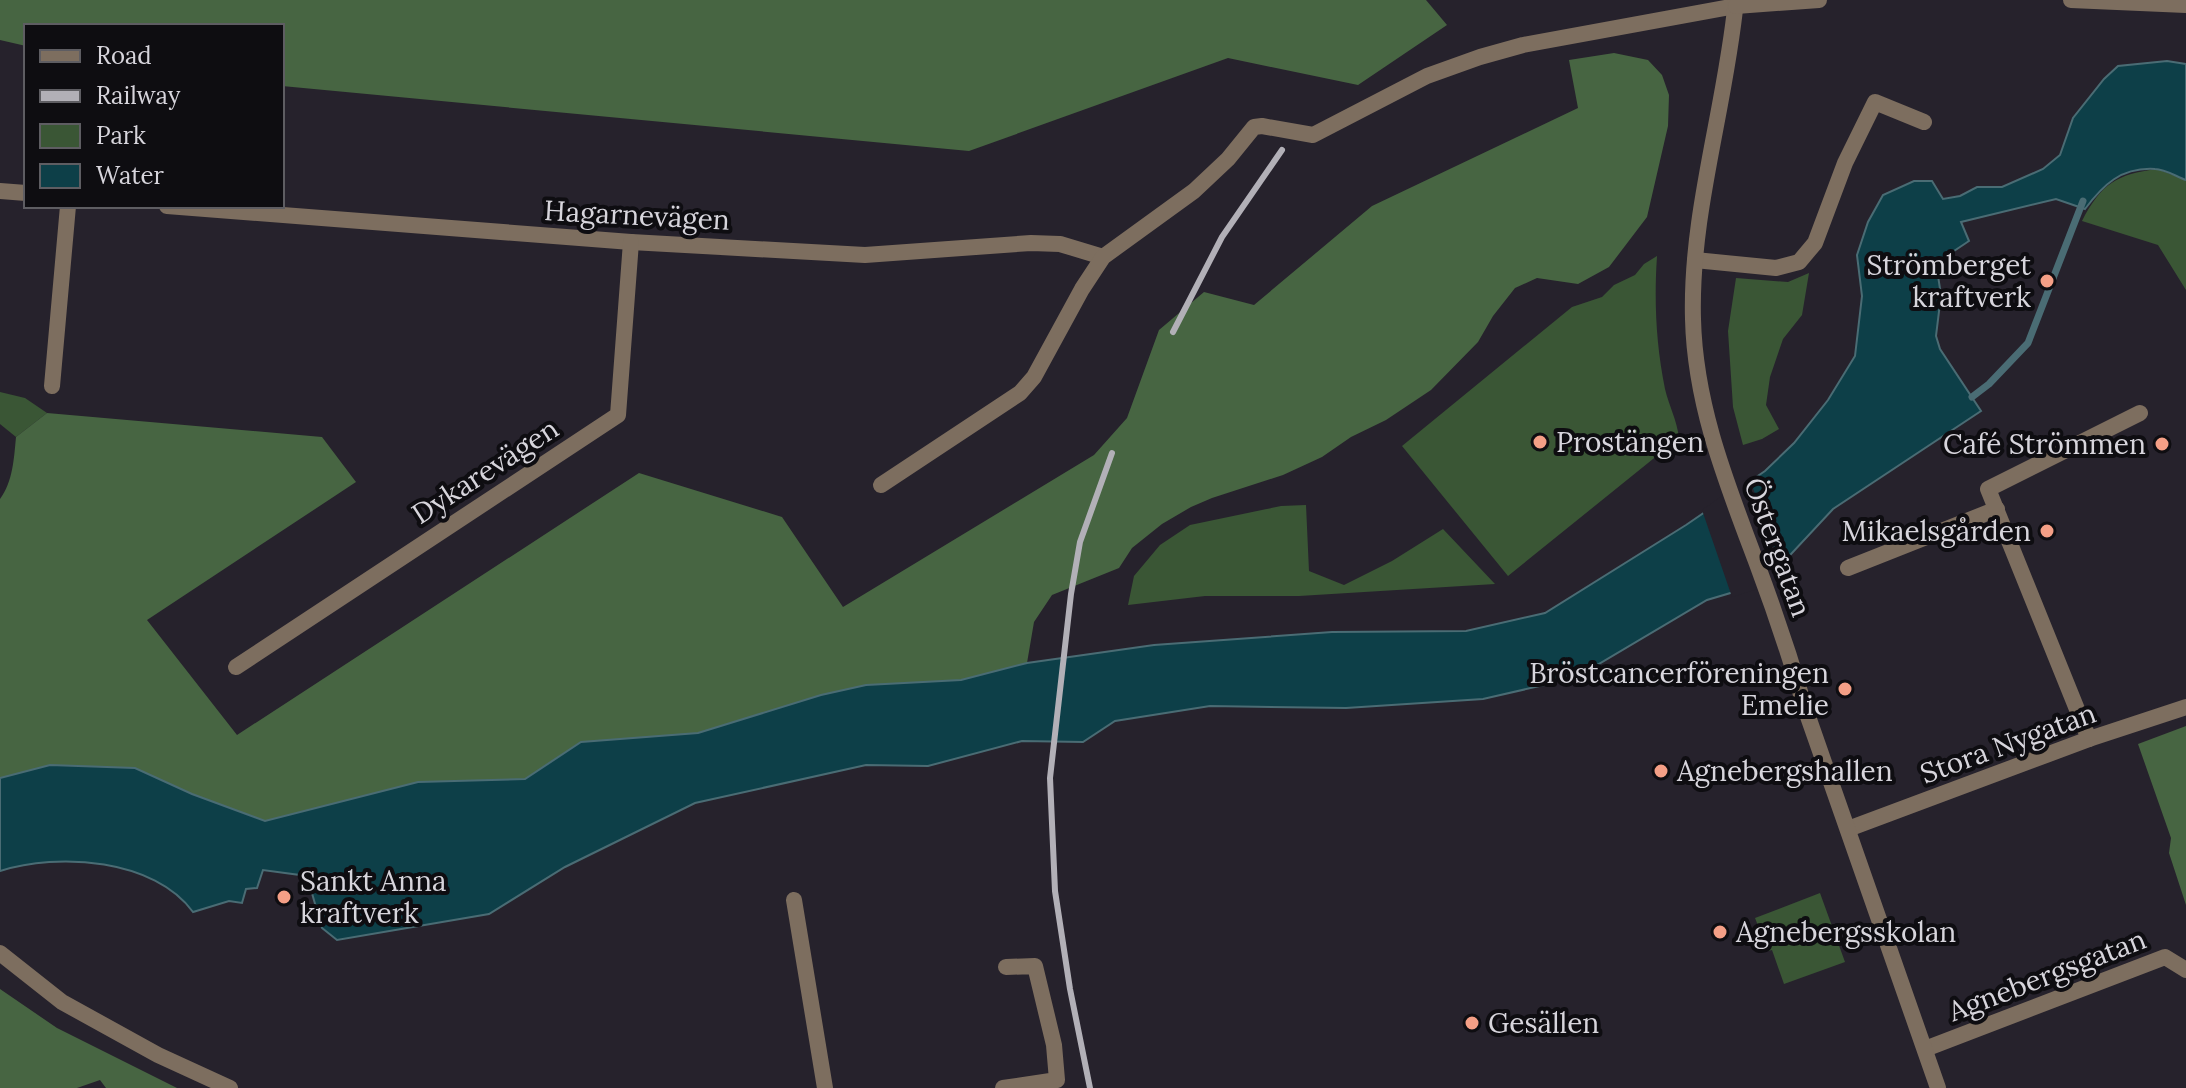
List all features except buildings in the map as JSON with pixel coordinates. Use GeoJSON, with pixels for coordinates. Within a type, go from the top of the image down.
{"type":"FeatureCollection","features":[{"type":"Feature","properties":{"kind":"street"},"geometry":{"type":"LineString","coordinates":[[881,485],[1020,393],[1034,377],[1103,257],[1194,191],[1228,159],[1254,127],[1313,135],[1427,76],[1523,45],[1736,3],[1819,0]]}},
{"type":"Feature","properties":{"kind":"street"},"geometry":{"type":"LineString","coordinates":[[2071,0],[2186,5]]}},
{"type":"Feature","properties":{"kind":"street","name":"Östergatan"},"geometry":{"type":"LineString","coordinates":[[1736,3],[1695,260],[1693,317],[1696,370],[1716,455],[1764,583],[1938,1088]]}},
{"type":"Feature","properties":{"kind":"street"},"geometry":{"type":"LineString","coordinates":[[1695,260],[1776,268],[1799,262],[1815,243],[1845,163],[1875,102],[1924,122]]}},
{"type":"Feature","properties":{"kind":"street"},"geometry":{"type":"LineString","coordinates":[[0,191],[24,193]]}},
{"type":"Feature","properties":{"kind":"street"},"geometry":{"type":"LineString","coordinates":[[52,386],[68,208]]}},
{"type":"Feature","properties":{"kind":"street","name":"Hagarnevägen"},"geometry":{"type":"LineString","coordinates":[[193,208],[631,242],[865,255],[1031,243],[1060,244],[1103,257]]}},
{"type":"Feature","properties":{"kind":"street","name":"Dykarevägen"},"geometry":{"type":"LineString","coordinates":[[236,667],[618,415],[631,242]]}},
{"type":"Feature","properties":{"kind":"street"},"geometry":{"type":"LineString","coordinates":[[2089,739],[1988,489],[2140,413]]}},
{"type":"Feature","properties":{"kind":"street"},"geometry":{"type":"LineString","coordinates":[[1848,568],[1997,509]]}},
{"type":"Feature","properties":{"kind":"street","name":"Stora Nygatan"},"geometry":{"type":"LineString","coordinates":[[1848,829],[2089,739],[2186,707]]}},
{"type":"Feature","properties":{"kind":"street"},"geometry":{"type":"LineString","coordinates":[[794,900],[825,1088]]}},
{"type":"Feature","properties":{"kind":"street"},"geometry":{"type":"LineString","coordinates":[[0,953],[62,1002],[158,1055],[230,1088]]}},
{"type":"Feature","properties":{"kind":"street","name":"Agnebergsgatan"},"geometry":{"type":"LineString","coordinates":[[1925,1049],[2165,957],[2186,970]]}},
{"type":"Feature","properties":{"kind":"street"},"geometry":{"type":"LineString","coordinates":[[1003,1088],[1057,1080],[1054,1045],[1035,966],[1006,967]]}},
{"type":"Feature","properties":{"kind":"green space"},"geometry":{"type":"Polygon","coordinates":[[[0,0],[1426,0],[1447,25],[1358,85],[1228,58],[969,151],[284,86],[284,24],[24,24],[24,46],[0,40],[0,0]]]}},
{"type":"Feature","properties":{"kind":"green space"},"geometry":{"type":"Polygon","coordinates":[[[1614,53],[1648,60],[1662,75],[1669,95],[1668,126],[1647,217],[1609,267],[1578,284],[1537,278],[1515,288],[1478,342],[1431,390],[1386,420],[1351,437],[1322,457],[1283,475],[1191,507],[1162,524],[1132,548],[1119,568],[1052,595],[1034,622],[1027,663],[961,680],[866,685],[821,695],[698,733],[582,742],[525,779],[418,782],[264,821],[135,768],[50,765],[0,778],[0,499],[10,477],[16,437],[47,413],[322,437],[356,482],[147,620],[237,735],[639,473],[782,517],[843,607],[1094,455],[1127,418],[1159,330],[1204,292],[1254,305],[1372,206],[1578,108],[1569,60],[1614,53]]]}},
{"type":"Feature","properties":{"kind":"green space"},"geometry":{"type":"Polygon","coordinates":[[[2157,169],[2186,180],[2186,290],[2158,245],[2082,221],[2096,198],[2112,183],[2131,174],[2157,169]]]}},
{"type":"Feature","properties":{"kind":"green space","name":"Prostängen"},"geometry":{"type":"Polygon","coordinates":[[[1657,256],[1656,306],[1660,356],[1665,389],[1679,438],[1508,576],[1402,446],[1572,307],[1602,297],[1614,285],[1635,275],[1644,264],[1657,256]]]}},
{"type":"Feature","properties":{"kind":"green space"},"geometry":{"type":"Polygon","coordinates":[[[1809,273],[1802,315],[1783,339],[1770,377],[1766,405],[1779,429],[1743,445],[1733,407],[1728,331],[1736,278],[1788,282],[1809,273]]]}},
{"type":"Feature","properties":{"kind":"green space"},"geometry":{"type":"Polygon","coordinates":[[[0,392],[25,398],[47,413],[16,437],[0,424],[0,392]]]}},
{"type":"Feature","properties":{"kind":"green space"},"geometry":{"type":"Polygon","coordinates":[[[1306,505],[1309,571],[1344,585],[1392,561],[1443,529],[1495,584],[1299,596],[1205,596],[1128,605],[1134,576],[1160,545],[1190,525],[1281,506],[1306,505]]]}},
{"type":"Feature","properties":{"kind":"green space"},"geometry":{"type":"Polygon","coordinates":[[[2186,726],[2186,905],[2169,853],[2171,838],[2138,744],[2186,726]]]}},
{"type":"Feature","properties":{"kind":"green space"},"geometry":{"type":"Polygon","coordinates":[[[1820,893],[1845,962],[1784,984],[1772,950],[1768,951],[1755,918],[1820,893]]]}},
{"type":"Feature","properties":{"kind":"green space"},"geometry":{"type":"Polygon","coordinates":[[[0,989],[57,1028],[177,1088],[106,1088],[100,1080],[77,1088],[0,1088],[0,989]]]}},
{"type":"Feature","properties":{"kind":"water"},"geometry":{"type":"Polygon","coordinates":[[[2167,61],[2186,64],[2186,180],[2159,169],[2132,171],[2106,185],[2085,209],[2056,199],[1961,222],[1969,241],[1936,263],[1941,295],[1936,336],[1940,349],[1981,411],[1833,509],[1764,583],[1707,600],[1597,665],[1544,685],[1483,699],[1346,708],[1210,706],[1115,721],[1083,742],[1022,741],[928,766],[866,765],[695,803],[565,867],[489,914],[337,940],[322,928],[307,876],[263,870],[257,888],[246,889],[242,903],[229,901],[193,912],[176,894],[155,881],[104,864],[49,862],[0,871],[0,778],[50,765],[135,768],[192,794],[265,821],[418,782],[525,779],[581,742],[698,733],[821,695],[866,685],[961,680],[1027,663],[1154,645],[1332,632],[1466,631],[1545,613],[1686,525],[1765,471],[1794,443],[1828,400],[1855,356],[1862,296],[1857,255],[1868,222],[1883,195],[1914,181],[1932,181],[1943,199],[1960,196],[1977,187],[2002,187],[2043,169],[2060,155],[2073,118],[2118,66],[2167,61]]]}},
{"type":"Feature","properties":{"kind":"pier"},"geometry":{"type":"Polygon","coordinates":[[[1749,477],[1782,570],[1767,586],[1732,597],[1702,510],[1749,477]]]}},
{"type":"Feature","properties":{"kind":"waterway"},"geometry":{"type":"LineString","coordinates":[[1972,397],[1989,384],[2028,343],[2083,201]]}},
{"type":"Feature","properties":{"kind":"railway"},"geometry":{"type":"LineString","coordinates":[[1173,332],[1222,237],[1282,150]]}},
{"type":"Feature","properties":{"kind":"railway"},"geometry":{"type":"LineString","coordinates":[[1090,1088],[1055,891],[1050,778],[1080,542],[1112,453]]}},
{"type":"Feature","properties":{"kind":"place","name":"Strömberget kraftverk"},"geometry":{"type":"Point","coordinates":[2047,281]}},
{"type":"Feature","properties":{"kind":"place","name":"Prostängen"},"geometry":{"type":"Point","coordinates":[1540,442]}},
{"type":"Feature","properties":{"kind":"place","name":"Café Strömmen"},"geometry":{"type":"Point","coordinates":[2162,444]}},
{"type":"Feature","properties":{"kind":"place","name":"Mikaelsgården"},"geometry":{"type":"Point","coordinates":[2047,531]}},
{"type":"Feature","properties":{"kind":"place","name":"Bröstcancerföreningen Emelie"},"geometry":{"type":"Point","coordinates":[1845,689]}},
{"type":"Feature","properties":{"kind":"place","name":"Agnebergshallen"},"geometry":{"type":"Point","coordinates":[1661,771]}},
{"type":"Feature","properties":{"kind":"place","name":"Sankt Anna kraftverk"},"geometry":{"type":"Point","coordinates":[284,897]}},
{"type":"Feature","properties":{"kind":"place","name":"Agnebergsskolan"},"geometry":{"type":"Point","coordinates":[1720,932]}},
{"type":"Feature","properties":{"kind":"place","name":"Gesällen"},"geometry":{"type":"Point","coordinates":[1472,1023]}}]}
